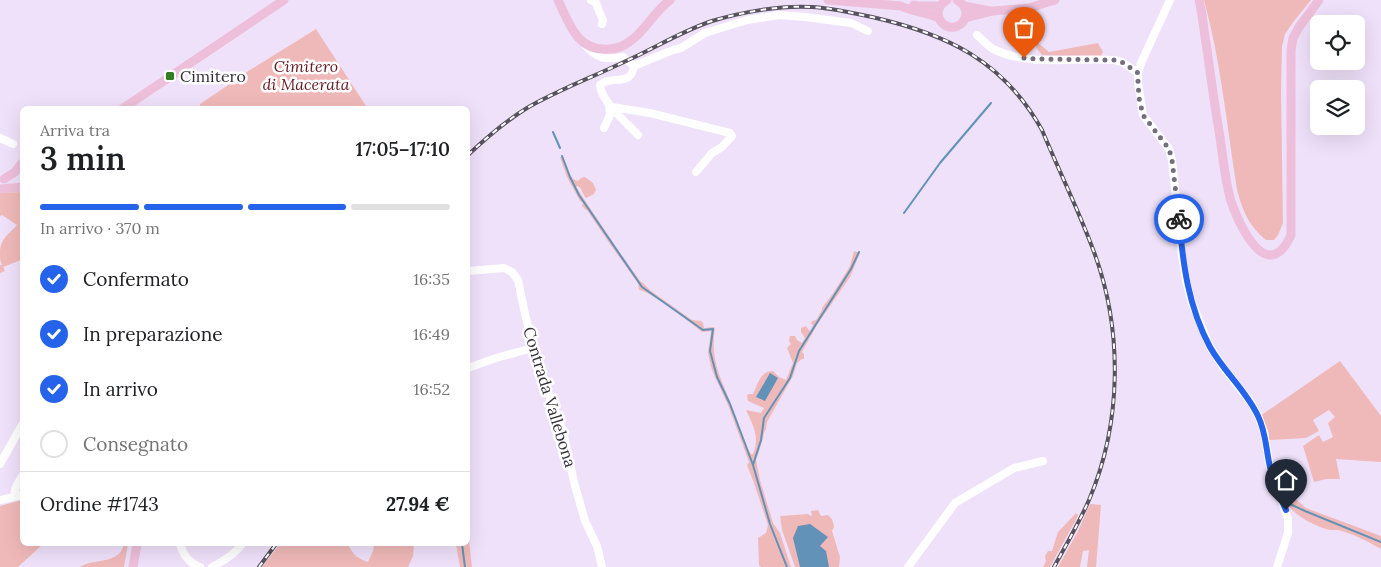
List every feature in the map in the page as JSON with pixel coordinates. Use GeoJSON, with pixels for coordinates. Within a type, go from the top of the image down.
{"type":"FeatureCollection","features":[{"type":"Feature","properties":{"kind":"main road"},"geometry":{"type":"LineString","coordinates":[[126,106],[284,0]]}},
{"type":"Feature","properties":{"kind":"main road"},"geometry":{"type":"LineString","coordinates":[[558,0],[576,36],[591,47],[603,50],[613,49],[633,40],[670,0]]}},
{"type":"Feature","properties":{"kind":"main road"},"geometry":{"type":"LineString","coordinates":[[828,0],[901,6],[939,18]]}},
{"type":"Feature","properties":{"kind":"main road"},"geometry":{"type":"LineString","coordinates":[[965,18],[993,11],[1029,8],[1055,0]]}},
{"type":"Feature","properties":{"kind":"main road"},"geometry":{"type":"LineString","coordinates":[[1200,1],[1223,164],[1231,200],[1235,212],[1249,238],[1258,250],[1272,255],[1280,252],[1287,245],[1291,235],[1291,50],[1293,38],[1319,0]]}},
{"type":"Feature","properties":{"kind":"main road"},"geometry":{"type":"LineString","coordinates":[[901,6],[918,3],[918,6],[941,3],[938,14],[939,18],[944,25],[953,27],[960,25],[965,18],[966,10],[961,3]]}},
{"type":"Feature","properties":{"kind":"main road"},"geometry":{"type":"LineString","coordinates":[[961,3],[993,11]]}},
{"type":"Feature","properties":{"kind":"main road"},"geometry":{"type":"LineString","coordinates":[[2,180],[16,172],[20,167]]}},
{"type":"Feature","properties":{"kind":"main road"},"geometry":{"type":"LineString","coordinates":[[2,180],[20,176]]}},
{"type":"Feature","properties":{"kind":"main road"},"geometry":{"type":"LineString","coordinates":[[0,189],[20,187]]}},
{"type":"Feature","properties":{"kind":"main road"},"geometry":{"type":"LineString","coordinates":[[133,567],[137,546]]}},
{"type":"Feature","properties":{"kind":"street"},"geometry":{"type":"LineString","coordinates":[[591,0],[596,3],[603,20],[602,24]]}},
{"type":"Feature","properties":{"kind":"street"},"geometry":{"type":"LineString","coordinates":[[1170,0],[1138,73],[1139,98],[1143,115],[1169,149],[1172,160],[1182,254],[1192,304],[1210,347],[1252,404],[1264,432],[1270,468],[1288,519],[1288,533],[1277,567]]}},
{"type":"Feature","properties":{"kind":"street"},"geometry":{"type":"LineString","coordinates":[[634,66],[681,48],[706,33],[747,20],[779,16],[805,16],[851,23],[868,31]]}},
{"type":"Feature","properties":{"kind":"street"},"geometry":{"type":"LineString","coordinates":[[977,36],[996,50],[1015,56],[1035,59],[1114,60],[1122,62],[1138,73]]}},
{"type":"Feature","properties":{"kind":"street"},"geometry":{"type":"LineString","coordinates":[[582,41],[588,49],[607,60],[623,57],[634,66]]}},
{"type":"Feature","properties":{"kind":"street"},"geometry":{"type":"LineString","coordinates":[[634,66],[630,76],[625,79],[604,81],[600,85],[610,106],[638,135]]}},
{"type":"Feature","properties":{"kind":"street"},"geometry":{"type":"LineString","coordinates":[[604,128],[610,115],[610,106]]}},
{"type":"Feature","properties":{"kind":"street"},"geometry":{"type":"LineString","coordinates":[[610,106],[650,113],[730,133],[732,136],[722,148],[712,153],[696,172]]}},
{"type":"Feature","properties":{"kind":"street"},"geometry":{"type":"LineString","coordinates":[[0,138],[13,144]]}},
{"type":"Feature","properties":{"kind":"street","name":"Contrada Vallebona"},"geometry":{"type":"LineString","coordinates":[[470,271],[504,268],[516,276],[540,372],[563,431],[585,522],[597,546],[602,567]]}},
{"type":"Feature","properties":{"kind":"street"},"geometry":{"type":"LineString","coordinates":[[470,367],[533,348]]}},
{"type":"Feature","properties":{"kind":"street"},"geometry":{"type":"LineString","coordinates":[[0,463],[20,428]]}},
{"type":"Feature","properties":{"kind":"street"},"geometry":{"type":"LineString","coordinates":[[908,567],[955,503],[1014,468],[1043,461]]}},
{"type":"Feature","properties":{"kind":"street"},"geometry":{"type":"LineString","coordinates":[[19,496],[14,492],[20,480]]}},
{"type":"Feature","properties":{"kind":"street"},"geometry":{"type":"LineString","coordinates":[[1,500],[19,496]]}},
{"type":"Feature","properties":{"kind":"street"},"geometry":{"type":"LineString","coordinates":[[181,546],[187,559],[200,567]]}},
{"type":"Feature","properties":{"kind":"street"},"geometry":{"type":"LineString","coordinates":[[212,567],[235,553],[240,546]]}},
{"type":"Feature","properties":{"kind":"green space"},"geometry":{"type":"Polygon","coordinates":[[[1204,0],[1311,0],[1285,34],[1282,47],[1283,223],[1274,240],[1266,240],[1250,223],[1237,190],[1219,71],[1204,0]]]}},
{"type":"Feature","properties":{"kind":"green space"},"geometry":{"type":"Polygon","coordinates":[[[1038,23],[1035,26],[1036,41],[1049,52],[1098,43],[1103,52],[1101,56],[1042,55],[1037,49],[1030,31],[1032,26],[1038,23]]]}},
{"type":"Feature","properties":{"kind":"green space","name":"Cimitero di Macerata"},"geometry":{"type":"Polygon","coordinates":[[[316,29],[366,106],[200,106],[200,104],[234,81],[236,84],[247,77],[245,73],[316,29]]]}},
{"type":"Feature","properties":{"kind":"green space"},"geometry":{"type":"Polygon","coordinates":[[[560,157],[563,157],[573,179],[578,181],[585,177],[593,183],[596,190],[594,194],[586,198],[579,187],[576,187],[640,281],[692,320],[701,321],[704,328],[715,328],[714,349],[717,368],[751,454],[753,454],[755,448],[756,437],[746,410],[761,413],[764,408],[748,401],[747,395],[753,394],[765,373],[773,371],[779,377],[786,380],[793,363],[787,348],[791,344],[789,341],[790,336],[795,336],[802,343],[805,338],[801,328],[806,326],[810,331],[813,325],[811,324],[812,321],[816,320],[850,266],[854,251],[860,253],[850,277],[817,325],[802,352],[804,359],[797,363],[793,376],[767,422],[756,460],[773,523],[780,533],[791,567],[761,567],[759,565],[758,538],[766,533],[768,525],[747,465],[749,462],[728,405],[711,367],[708,353],[711,331],[702,332],[661,301],[639,290],[638,283],[587,210],[582,206],[583,203],[580,201],[567,177],[560,157]]]}},
{"type":"Feature","properties":{"kind":"green space"},"geometry":{"type":"Polygon","coordinates":[[[20,192],[20,260],[3,267],[5,271],[0,273],[0,265],[2,265],[0,261],[1,244],[17,225],[2,215],[0,216],[0,193],[20,192]]]}},
{"type":"Feature","properties":{"kind":"green space"},"geometry":{"type":"Polygon","coordinates":[[[1340,361],[1381,416],[1381,462],[1336,459],[1340,479],[1326,479],[1314,482],[1303,446],[1319,435],[1323,442],[1333,437],[1328,423],[1335,417],[1329,410],[1313,420],[1319,431],[1306,438],[1269,440],[1268,430],[1260,416],[1340,361]]]}},
{"type":"Feature","properties":{"kind":"green space"},"geometry":{"type":"Polygon","coordinates":[[[1283,497],[1294,498],[1306,508],[1381,536],[1381,549],[1340,530],[1326,529],[1307,521],[1290,508],[1283,497]]]}},
{"type":"Feature","properties":{"kind":"green space"},"geometry":{"type":"Polygon","coordinates":[[[20,501],[20,546],[41,546],[18,567],[0,567],[0,506],[20,501]]]}},
{"type":"Feature","properties":{"kind":"green space"},"geometry":{"type":"Polygon","coordinates":[[[1090,504],[1101,505],[1096,567],[1087,567],[1089,550],[1083,551],[1080,567],[1058,567],[1077,533],[1090,504]]]}},
{"type":"Feature","properties":{"kind":"green space"},"geometry":{"type":"Polygon","coordinates":[[[818,510],[821,516],[828,515],[832,519],[834,527],[832,531],[840,557],[839,567],[795,567],[782,530],[780,516],[808,514],[812,516],[811,511],[818,510]]]}},
{"type":"Feature","properties":{"kind":"green space"},"geometry":{"type":"Polygon","coordinates":[[[1076,513],[1078,516],[1050,567],[1043,567],[1046,561],[1045,556],[1048,551],[1052,551],[1058,532],[1076,513]]]}},
{"type":"Feature","properties":{"kind":"green space"},"geometry":{"type":"Polygon","coordinates":[[[123,546],[128,546],[124,567],[80,567],[85,564],[112,558],[121,551],[123,546]]]}},
{"type":"Feature","properties":{"kind":"green space"},"geometry":{"type":"Polygon","coordinates":[[[278,546],[349,546],[356,556],[368,562],[374,546],[414,546],[413,556],[408,567],[262,567],[278,546]]]}},
{"type":"Feature","properties":{"kind":"green space"},"geometry":{"type":"Polygon","coordinates":[[[456,546],[470,546],[472,567],[460,567],[456,546]]]}},
{"type":"Feature","properties":{"kind":"water"},"geometry":{"type":"Polygon","coordinates":[[[770,373],[778,378],[765,401],[756,397],[770,373]]]}},
{"type":"Feature","properties":{"kind":"water"},"geometry":{"type":"Polygon","coordinates":[[[810,524],[828,537],[820,546],[826,551],[829,567],[800,567],[793,538],[798,526],[810,524]]]}},
{"type":"Feature","properties":{"kind":"waterway"},"geometry":{"type":"LineString","coordinates":[[904,213],[940,163],[991,103]]}},
{"type":"Feature","properties":{"kind":"waterway"},"geometry":{"type":"LineString","coordinates":[[553,132],[560,148]]}},
{"type":"Feature","properties":{"kind":"waterway"},"geometry":{"type":"LineString","coordinates":[[562,156],[579,195],[642,287],[703,330],[713,329],[710,351],[717,377],[730,404],[753,465]]}},
{"type":"Feature","properties":{"kind":"waterway"},"geometry":{"type":"LineString","coordinates":[[787,567],[770,524],[753,465],[761,440],[764,418],[790,378],[799,351],[851,269],[859,252]]}},
{"type":"Feature","properties":{"kind":"waterway"},"geometry":{"type":"LineString","coordinates":[[1290,504],[1381,542]]}},
{"type":"Feature","properties":{"kind":"waterway"},"geometry":{"type":"LineString","coordinates":[[462,546],[465,567]]}},
{"type":"Feature","properties":{"kind":"railway"},"geometry":{"type":"LineString","coordinates":[[470,153],[511,118],[551,95],[701,25],[749,12],[788,7],[812,7],[872,17],[924,32],[948,42],[991,68],[1027,106],[1042,130],[1094,252],[1110,313],[1114,344],[1113,408],[1108,440],[1100,470],[1077,526],[1054,567]]}},
{"type":"Feature","properties":{"kind":"railway"},"geometry":{"type":"LineString","coordinates":[[259,567],[275,546]]}},
{"type":"Feature","properties":{"kind":"way so far"},"geometry":{"type":"LineString","coordinates":[[1024,58],[1114,60],[1122,62],[1138,73],[1139,98],[1143,115],[1169,149],[1179,219]]}},
{"type":"Feature","properties":{"kind":"place","name":"Cimitero"},"geometry":{"type":"Point","coordinates":[170,76]}},
{"type":"Feature","properties":{"kind":"route"},"geometry":{"type":"LineString","coordinates":[[1179,219],[1184,268],[1192,304],[1210,347],[1252,404],[1259,418],[1264,432],[1270,468],[1276,489],[1286,510]]}}]}
